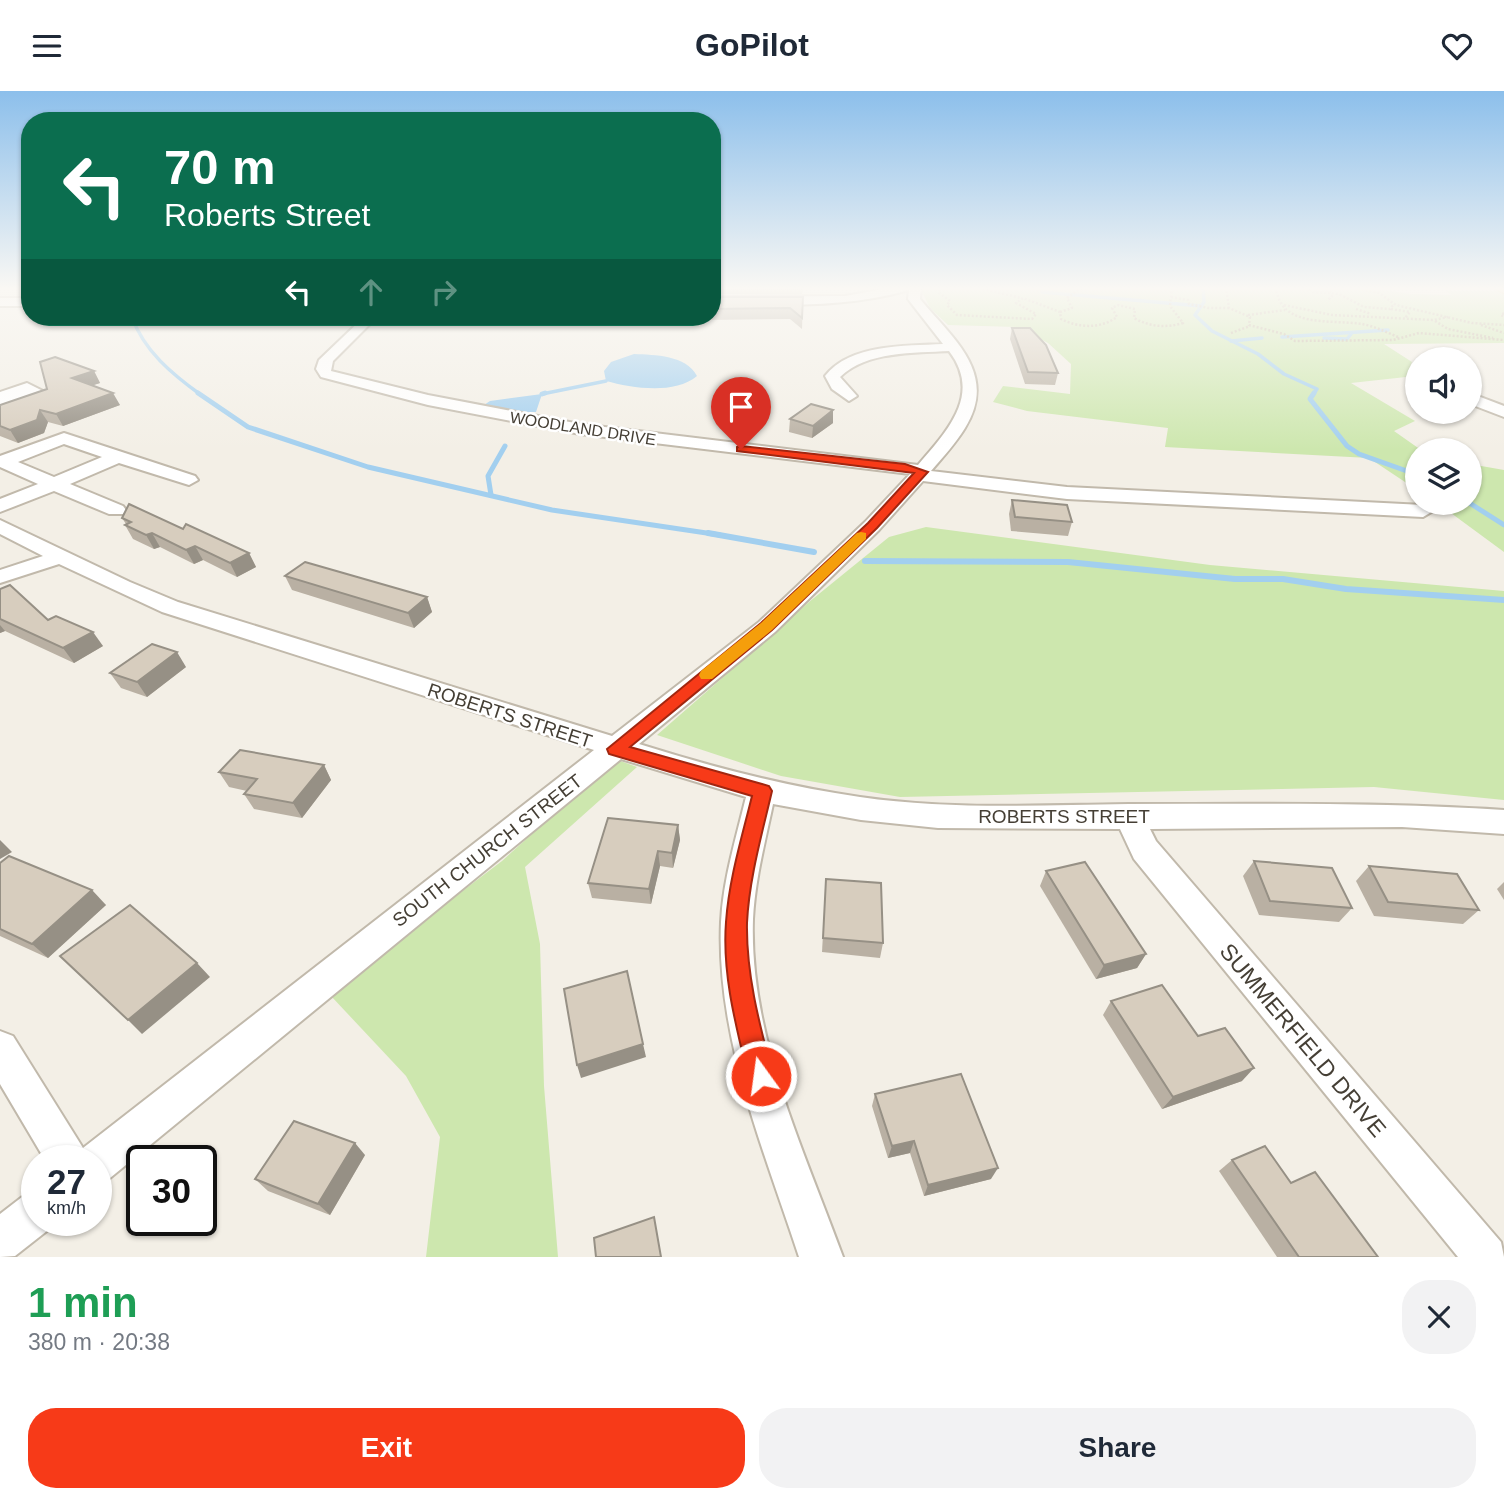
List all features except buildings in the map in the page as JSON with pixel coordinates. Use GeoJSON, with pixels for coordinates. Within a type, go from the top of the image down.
{"type":"FeatureCollection","features":[{"type":"Feature","properties":{"kind":"street","name":"WOODLAND DRIVE"},"geometry":{"type":"LineString","coordinates":[[345,341],[326,359],[323,369],[326,374],[428,400],[580,429],[905,467],[921,474]]}},
{"type":"Feature","properties":{"kind":"street","name":"SOUTH CHURCH STREET"},"geometry":{"type":"LineString","coordinates":[[112,1151],[326,977],[767,627],[872,526],[921,474],[958,427],[969,401],[967,368],[949,341]]}},
{"type":"Feature","properties":{"kind":"street"},"geometry":{"type":"LineString","coordinates":[[849,395],[837,386],[832,376],[848,363],[886,354],[955,348]]}},
{"type":"Feature","properties":{"kind":"street"},"geometry":{"type":"LineString","coordinates":[[0,397],[27,388],[41,394],[0,407]]}},
{"type":"Feature","properties":{"kind":"street"},"geometry":{"type":"LineString","coordinates":[[1482,403],[1504,412]]}},
{"type":"Feature","properties":{"kind":"street"},"geometry":{"type":"LineString","coordinates":[[1,461],[64,438],[189,480]]}},
{"type":"Feature","properties":{"kind":"street"},"geometry":{"type":"LineString","coordinates":[[0,506],[118,457]]}},
{"type":"Feature","properties":{"kind":"street"},"geometry":{"type":"LineString","coordinates":[[1,461],[116,510]]}},
{"type":"Feature","properties":{"kind":"street"},"geometry":{"type":"LineString","coordinates":[[921,474],[1067,493],[1405,510]]}},
{"type":"Feature","properties":{"kind":"street","name":"ROBERTS STREET"},"geometry":{"type":"LineString","coordinates":[[0,526],[60,557],[170,607],[615,749],[762,791],[862,809],[938,816],[1402,815],[1504,822]]}},
{"type":"Feature","properties":{"kind":"street"},"geometry":{"type":"LineString","coordinates":[[0,577],[60,557]]}},
{"type":"Feature","properties":{"kind":"street"},"geometry":{"type":"LineString","coordinates":[[762,791],[742,886],[737,922],[738,961],[745,1016],[761,1076],[821,1257]]}},
{"type":"Feature","properties":{"kind":"street","name":"SUMMERFIELD DRIVE"},"geometry":{"type":"LineString","coordinates":[[1129,816],[1144,850],[1486,1257]]}},
{"type":"Feature","properties":{"kind":"street"},"geometry":{"type":"LineString","coordinates":[[0,1049],[59,1145]]}},
{"type":"Feature","properties":{"kind":"street"},"geometry":{"type":"LineString","coordinates":[[0,1241],[21,1225]]}},
{"type":"Feature","properties":{"kind":"path"},"geometry":{"type":"LineString","coordinates":[[1300,341],[1358,341]]}},
{"type":"Feature","properties":{"kind":"green space"},"geometry":{"type":"Polygon","coordinates":[[[1045,341],[1504,341],[1384,344],[1405,358],[1405,377],[1351,383],[1405,415],[1405,424],[1409,424],[1394,431],[1405,439],[1405,482],[1369,458],[1165,447],[1168,428],[1027,411],[993,402],[1003,386],[1070,394],[1071,364],[1045,341]]]}},
{"type":"Feature","properties":{"kind":"green space"},"geometry":{"type":"Polygon","coordinates":[[[1482,466],[1504,470],[1504,552],[1454,515],[1482,515],[1482,466]]]}},
{"type":"Feature","properties":{"kind":"green space"},"geometry":{"type":"Polygon","coordinates":[[[926,527],[1210,565],[1504,591],[1504,800],[1374,787],[900,797],[781,776],[657,735],[809,602],[889,537],[926,527]]]}},
{"type":"Feature","properties":{"kind":"green space"},"geometry":{"type":"Polygon","coordinates":[[[615,759],[637,767],[525,867],[540,944],[544,1086],[558,1257],[426,1257],[440,1137],[406,1076],[331,996],[411,930],[502,861],[615,759]]]}},
{"type":"Feature","properties":{"kind":"water"},"geometry":{"type":"Polygon","coordinates":[[[634,354],[678,360],[692,369],[697,376],[688,382],[665,388],[640,388],[606,381],[604,371],[611,362],[634,354]]]}},
{"type":"Feature","properties":{"kind":"water"},"geometry":{"type":"Polygon","coordinates":[[[542,394],[536,412],[510,412],[481,407],[490,401],[542,394]]]}},
{"type":"Feature","properties":{"kind":"waterway"},"geometry":{"type":"LineString","coordinates":[[144,341],[170,370],[201,395]]}},
{"type":"Feature","properties":{"kind":"waterway"},"geometry":{"type":"LineString","coordinates":[[1233,341],[1258,354],[1284,374],[1317,389],[1313,395]]}},
{"type":"Feature","properties":{"kind":"waterway"},"geometry":{"type":"LineString","coordinates":[[545,393],[542,394],[606,381]]}},
{"type":"Feature","properties":{"kind":"waterway"},"geometry":{"type":"LineString","coordinates":[[198,393],[248,427],[368,467],[552,510],[715,534]]}},
{"type":"Feature","properties":{"kind":"waterway"},"geometry":{"type":"LineString","coordinates":[[1314,393],[1310,399],[1347,446],[1359,454],[1405,470]]}},
{"type":"Feature","properties":{"kind":"waterway"},"geometry":{"type":"LineString","coordinates":[[491,495],[488,476],[505,446]]}},
{"type":"Feature","properties":{"kind":"waterway"},"geometry":{"type":"LineString","coordinates":[[1482,511],[1504,525]]}},
{"type":"Feature","properties":{"kind":"waterway"},"geometry":{"type":"LineString","coordinates":[[708,533],[715,534]]}},
{"type":"Feature","properties":{"kind":"waterway"},"geometry":{"type":"LineString","coordinates":[[715,534],[720,535]]}},
{"type":"Feature","properties":{"kind":"waterway"},"geometry":{"type":"LineString","coordinates":[[715,534],[814,552]]}},
{"type":"Feature","properties":{"kind":"waterway"},"geometry":{"type":"LineString","coordinates":[[865,561],[1068,562],[1235,579],[1283,579],[1346,589],[1504,600]]}},
{"type":"Feature","properties":{"kind":"slow traffic"},"geometry":{"type":"LineString","coordinates":[[707,675],[767,627],[861,536]]}},
{"type":"Feature","properties":{"kind":"route"},"geometry":{"type":"LineString","coordinates":[[741,449],[905,467],[922,472],[872,526],[767,627],[615,749],[762,791],[746,862],[737,922],[738,961],[745,1016],[761,1076]]}}]}
